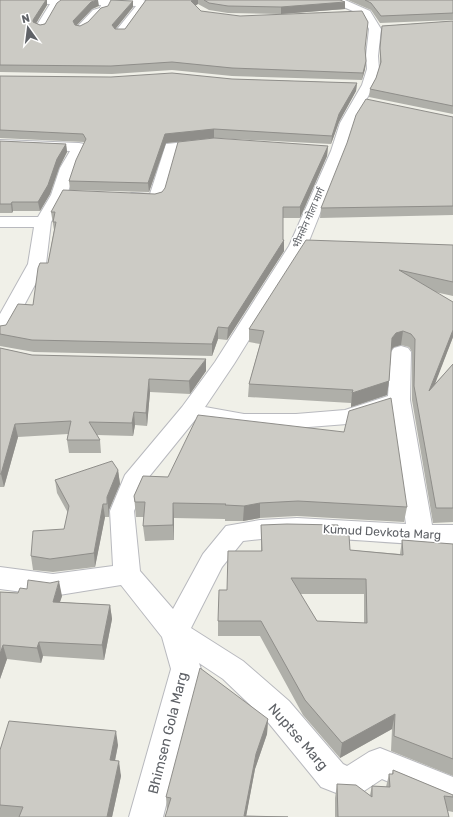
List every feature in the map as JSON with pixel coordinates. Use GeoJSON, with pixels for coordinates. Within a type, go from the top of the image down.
{"type":"FeatureCollection","features":[{"type":"Feature","properties":{"kind":"street"},"geometry":{"type":"LineString","coordinates":[[16,0],[142,3],[120,33]]}},
{"type":"Feature","properties":{"kind":"street"},"geometry":{"type":"LineString","coordinates":[[336,0],[366,13],[375,29],[389,28]]}},
{"type":"Feature","properties":{"kind":"street"},"geometry":{"type":"LineString","coordinates":[[41,28],[53,7],[59,1]]}},
{"type":"Feature","properties":{"kind":"street"},"geometry":{"type":"LineString","coordinates":[[81,29],[97,12],[104,10],[108,1]]}},
{"type":"Feature","properties":{"kind":"street"},"geometry":{"type":"LineString","coordinates":[[343,14],[366,13]]}},
{"type":"Feature","properties":{"kind":"street","name":"भीमसेन गोला मार्ग"},"geometry":{"type":"LineString","coordinates":[[190,412],[212,364],[298,246],[330,150],[364,94],[373,69],[372,56],[375,29]]}},
{"type":"Feature","properties":{"kind":"street"},"geometry":{"type":"LineString","coordinates":[[118,198],[156,200],[171,147],[222,143]]}},
{"type":"Feature","properties":{"kind":"street"},"geometry":{"type":"LineString","coordinates":[[0,144],[79,147],[68,168],[66,196],[43,222],[37,264],[0,332]]}},
{"type":"Feature","properties":{"kind":"street"},"geometry":{"type":"LineString","coordinates":[[0,222],[43,222]]}},
{"type":"Feature","properties":{"kind":"street"},"geometry":{"type":"LineString","coordinates":[[401,352],[399,400],[421,536]]}},
{"type":"Feature","properties":{"kind":"street"},"geometry":{"type":"LineString","coordinates":[[0,578],[53,585],[127,574],[122,511],[137,475],[190,412],[244,421],[296,421],[347,417],[399,400]]}},
{"type":"Feature","properties":{"kind":"street","name":"Kumud Devkota Marg"},"geometry":{"type":"LineString","coordinates":[[175,632],[212,561],[235,533],[275,528],[327,528],[421,536],[453,536]]}},
{"type":"Feature","properties":{"kind":"street","name":"Bhimsen Gola Marg"},"geometry":{"type":"LineString","coordinates":[[127,574],[175,632],[186,670],[146,817]]}},
{"type":"Feature","properties":{"kind":"street","name":"Nuptse Marg"},"geometry":{"type":"LineString","coordinates":[[175,632],[233,670],[278,711],[332,776],[349,782],[380,763],[453,794]]}},
{"type":"Feature","properties":{"kind":"building"},"geometry":{"type":"Polygon","coordinates":[[[0,0],[46,0],[33,20],[33,22],[40,25],[45,24],[57,3],[61,0],[97,0],[91,2],[73,21],[75,25],[80,26],[88,22],[101,8],[108,6],[111,0],[133,1],[112,25],[115,29],[125,29],[146,0],[193,0],[191,1],[201,11],[240,16],[362,11],[368,22],[365,48],[366,61],[363,73],[232,68],[172,62],[111,66],[0,65],[0,0]]]}},
{"type":"Feature","properties":{"kind":"building"},"geometry":{"type":"Polygon","coordinates":[[[204,0],[340,0],[345,2],[281,7],[228,6],[209,3],[204,0]]]}},
{"type":"Feature","properties":{"kind":"building"},"geometry":{"type":"Polygon","coordinates":[[[365,0],[453,0],[453,13],[381,16],[371,3],[365,0]]]}},
{"type":"Feature","properties":{"kind":"building"},"geometry":{"type":"Polygon","coordinates":[[[453,21],[453,106],[370,89],[376,78],[381,62],[380,48],[382,26],[453,21]]]}},
{"type":"Feature","properties":{"kind":"building"},"geometry":{"type":"Polygon","coordinates":[[[172,73],[232,79],[357,83],[339,114],[332,136],[214,129],[165,134],[148,183],[69,181],[76,160],[86,139],[83,134],[0,130],[0,76],[111,77],[172,73]]]}},
{"type":"Feature","properties":{"kind":"building"},"geometry":{"type":"Polygon","coordinates":[[[366,99],[453,117],[453,206],[321,208],[347,143],[356,115],[366,99]]]}},
{"type":"Feature","properties":{"kind":"building"},"geometry":{"type":"Polygon","coordinates":[[[214,138],[328,146],[300,207],[283,207],[284,240],[228,328],[218,327],[212,344],[32,340],[0,334],[0,326],[6,325],[18,304],[33,305],[38,268],[40,263],[48,263],[56,222],[53,222],[55,212],[51,212],[63,190],[155,194],[162,192],[165,188],[178,142],[214,138]]]}},
{"type":"Feature","properties":{"kind":"building"},"geometry":{"type":"Polygon","coordinates":[[[0,141],[66,144],[57,159],[48,185],[38,202],[12,202],[11,204],[0,204],[0,141]]]}},
{"type":"Feature","properties":{"kind":"building"},"geometry":{"type":"Polygon","coordinates":[[[306,240],[453,245],[453,282],[399,270],[453,302],[453,330],[429,391],[453,364],[453,508],[436,508],[414,386],[415,339],[411,334],[403,331],[396,333],[392,338],[389,381],[352,393],[353,390],[249,384],[264,331],[249,329],[306,240]]]}},
{"type":"Feature","properties":{"kind":"building"},"geometry":{"type":"Polygon","coordinates":[[[0,348],[32,355],[206,359],[189,381],[149,379],[146,413],[134,412],[132,423],[89,422],[100,440],[67,440],[71,421],[15,424],[0,474],[0,348]]]}},
{"type":"Feature","properties":{"kind":"building"},"geometry":{"type":"Polygon","coordinates":[[[391,398],[407,507],[298,501],[260,503],[244,506],[225,505],[226,504],[173,503],[173,525],[143,526],[145,502],[135,502],[134,496],[143,476],[168,477],[198,415],[344,432],[349,411],[391,398]]]}},
{"type":"Feature","properties":{"kind":"building"},"geometry":{"type":"Polygon","coordinates":[[[112,461],[118,470],[107,497],[107,504],[103,504],[94,553],[50,559],[31,556],[33,531],[64,529],[69,506],[55,480],[112,461]]]}},
{"type":"Feature","properties":{"kind":"building"},"geometry":{"type":"Polygon","coordinates":[[[261,525],[338,525],[338,534],[349,535],[350,550],[403,555],[402,540],[453,544],[453,759],[394,736],[395,714],[342,743],[305,700],[261,621],[218,621],[219,590],[227,590],[228,551],[262,551],[261,525]],[[291,578],[317,621],[367,623],[366,579],[291,578]]]}},
{"type":"Feature","properties":{"kind":"building"},"geometry":{"type":"Polygon","coordinates":[[[28,580],[50,583],[59,581],[53,602],[110,605],[102,645],[39,642],[37,648],[3,645],[0,654],[0,592],[18,593],[20,588],[27,589],[28,580]]]}},
{"type":"Feature","properties":{"kind":"building"},"geometry":{"type":"Polygon","coordinates":[[[200,668],[268,719],[256,754],[244,816],[288,817],[165,817],[171,798],[166,797],[200,668]]]}},
{"type":"Feature","properties":{"kind":"building"},"geometry":{"type":"Polygon","coordinates":[[[9,721],[116,731],[110,760],[119,761],[107,817],[19,817],[23,807],[0,805],[0,750],[9,721]]]}},
{"type":"Feature","properties":{"kind":"building"},"geometry":{"type":"Polygon","coordinates":[[[393,770],[453,795],[453,797],[444,796],[449,817],[338,817],[337,784],[356,785],[372,797],[372,786],[390,787],[389,774],[393,774],[393,770]]]}}]}
